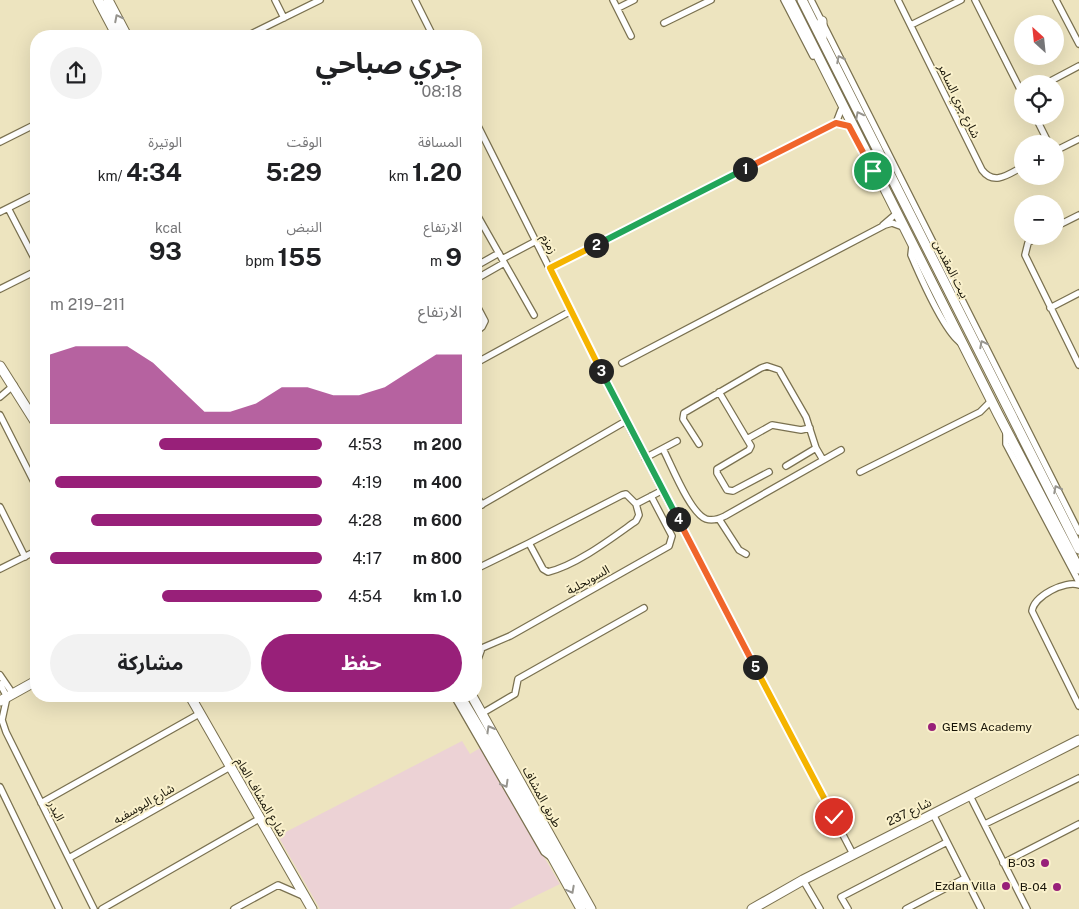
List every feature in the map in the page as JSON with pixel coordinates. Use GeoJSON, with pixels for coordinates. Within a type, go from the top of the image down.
{"type":"FeatureCollection","features":[{"type":"Feature","properties":{"kind":"street"},"geometry":{"type":"LineString","coordinates":[[91,0],[102,1],[123,30]]}},
{"type":"Feature","properties":{"kind":"street"},"geometry":{"type":"LineString","coordinates":[[275,0],[284,18]]}},
{"type":"Feature","properties":{"kind":"street"},"geometry":{"type":"LineString","coordinates":[[261,30],[320,0]]}},
{"type":"Feature","properties":{"kind":"street"},"geometry":{"type":"LineString","coordinates":[[415,0],[430,30]]}},
{"type":"Feature","properties":{"kind":"street"},"geometry":{"type":"LineString","coordinates":[[613,0],[631,36]]}},
{"type":"Feature","properties":{"kind":"street"},"geometry":{"type":"LineString","coordinates":[[618,8],[634,0]]}},
{"type":"Feature","properties":{"kind":"street"},"geometry":{"type":"LineString","coordinates":[[664,24],[711,0]]}},
{"type":"Feature","properties":{"kind":"street","name":"بيت المقدس"},"geometry":{"type":"LineString","coordinates":[[784,0],[878,175],[1077,571],[1079,582]]}},
{"type":"Feature","properties":{"kind":"street","name":"بيت المقدس"},"geometry":{"type":"LineString","coordinates":[[790,0],[849,126],[870,166],[878,175]]}},
{"type":"Feature","properties":{"kind":"street","name":"بيت المقدس"},"geometry":{"type":"LineString","coordinates":[[802,0],[1079,549]]}},
{"type":"Feature","properties":{"kind":"street","name":"شارع جري السامر"},"geometry":{"type":"LineString","coordinates":[[898,0],[985,174],[990,177],[1000,178],[1014,171]]}},
{"type":"Feature","properties":{"kind":"street"},"geometry":{"type":"LineString","coordinates":[[911,25],[961,0]]}},
{"type":"Feature","properties":{"kind":"street"},"geometry":{"type":"LineString","coordinates":[[975,0],[1014,77]]}},
{"type":"Feature","properties":{"kind":"street"},"geometry":{"type":"LineString","coordinates":[[1056,0],[1079,44]]}},
{"type":"Feature","properties":{"kind":"street"},"geometry":{"type":"LineString","coordinates":[[102,1],[114,30]]}},
{"type":"Feature","properties":{"kind":"street","name":"بيت المقدس"},"geometry":{"type":"LineString","coordinates":[[813,2],[1079,532]]}},
{"type":"Feature","properties":{"kind":"street"},"geometry":{"type":"LineString","coordinates":[[822,21],[822,41]]}},
{"type":"Feature","properties":{"kind":"street"},"geometry":{"type":"LineString","coordinates":[[1062,75],[1079,66]]}},
{"type":"Feature","properties":{"kind":"street"},"geometry":{"type":"LineString","coordinates":[[836,123],[841,110]]}},
{"type":"Feature","properties":{"kind":"street"},"geometry":{"type":"LineString","coordinates":[[550,268],[836,123],[849,126]]}},
{"type":"Feature","properties":{"kind":"street"},"geometry":{"type":"LineString","coordinates":[[0,142],[30,128]]}},
{"type":"Feature","properties":{"kind":"street","name":"زمزم"},"geometry":{"type":"LineString","coordinates":[[482,134],[645,458],[853,854]]}},
{"type":"Feature","properties":{"kind":"street"},"geometry":{"type":"LineString","coordinates":[[1064,146],[1079,139]]}},
{"type":"Feature","properties":{"kind":"street"},"geometry":{"type":"LineString","coordinates":[[883,161],[895,165]]}},
{"type":"Feature","properties":{"kind":"street"},"geometry":{"type":"LineString","coordinates":[[0,212],[30,197]]}},
{"type":"Feature","properties":{"kind":"street"},"geometry":{"type":"LineString","coordinates":[[8,208],[30,250]]}},
{"type":"Feature","properties":{"kind":"street"},"geometry":{"type":"LineString","coordinates":[[914,223],[917,212]]}},
{"type":"Feature","properties":{"kind":"street"},"geometry":{"type":"LineString","coordinates":[[881,227],[897,213],[904,217],[926,257],[943,281]]}},
{"type":"Feature","properties":{"kind":"street"},"geometry":{"type":"LineString","coordinates":[[1064,222],[1079,215]]}},
{"type":"Feature","properties":{"kind":"street"},"geometry":{"type":"LineString","coordinates":[[622,363],[881,227],[892,223],[904,227]]}},
{"type":"Feature","properties":{"kind":"street"},"geometry":{"type":"LineString","coordinates":[[482,224],[534,315]]}},
{"type":"Feature","properties":{"kind":"street"},"geometry":{"type":"LineString","coordinates":[[482,274],[502,259],[536,242]]}},
{"type":"Feature","properties":{"kind":"street"},"geometry":{"type":"LineString","coordinates":[[1027,245],[1025,251],[1027,261],[1079,366]]}},
{"type":"Feature","properties":{"kind":"street"},"geometry":{"type":"LineString","coordinates":[[482,264],[502,259]]}},
{"type":"Feature","properties":{"kind":"street"},"geometry":{"type":"LineString","coordinates":[[0,289],[30,274]]}},
{"type":"Feature","properties":{"kind":"street"},"geometry":{"type":"LineString","coordinates":[[1050,308],[1079,293]]}},
{"type":"Feature","properties":{"kind":"street"},"geometry":{"type":"LineString","coordinates":[[482,360],[571,311]]}},
{"type":"Feature","properties":{"kind":"street"},"geometry":{"type":"LineString","coordinates":[[482,315],[485,321],[482,327]]}},
{"type":"Feature","properties":{"kind":"street"},"geometry":{"type":"LineString","coordinates":[[0,366],[30,413]]}},
{"type":"Feature","properties":{"kind":"street"},"geometry":{"type":"LineString","coordinates":[[699,444],[683,416],[718,392],[761,368],[773,366],[779,370],[806,417],[816,448],[823,460]]}},
{"type":"Feature","properties":{"kind":"street"},"geometry":{"type":"LineString","coordinates":[[0,397],[14,385]]}},
{"type":"Feature","properties":{"kind":"street"},"geometry":{"type":"LineString","coordinates":[[718,392],[748,439],[750,449],[717,470],[727,490],[733,491],[768,472]]}},
{"type":"Feature","properties":{"kind":"street"},"geometry":{"type":"LineString","coordinates":[[860,472],[980,412],[991,401],[1002,407],[1018,440],[1035,463]]}},
{"type":"Feature","properties":{"kind":"street"},"geometry":{"type":"LineString","coordinates":[[980,412],[998,414]]}},
{"type":"Feature","properties":{"kind":"street"},"geometry":{"type":"LineString","coordinates":[[0,415],[30,474]]}},
{"type":"Feature","properties":{"kind":"street"},"geometry":{"type":"LineString","coordinates":[[482,504],[626,421]]}},
{"type":"Feature","properties":{"kind":"street"},"geometry":{"type":"LineString","coordinates":[[748,439],[772,425],[801,430],[810,428]]}},
{"type":"Feature","properties":{"kind":"street"},"geometry":{"type":"LineString","coordinates":[[645,458],[677,441]]}},
{"type":"Feature","properties":{"kind":"street"},"geometry":{"type":"LineString","coordinates":[[786,466],[816,448]]}},
{"type":"Feature","properties":{"kind":"street"},"geometry":{"type":"LineString","coordinates":[[663,449],[695,510],[705,519],[718,519],[841,450]]}},
{"type":"Feature","properties":{"kind":"street"},"geometry":{"type":"LineString","coordinates":[[636,504],[663,490]]}},
{"type":"Feature","properties":{"kind":"street"},"geometry":{"type":"LineString","coordinates":[[482,566],[622,495],[626,494],[631,497],[636,504],[639,515],[636,521],[590,552],[555,570],[548,572],[543,569],[529,543]]}},
{"type":"Feature","properties":{"kind":"street","name":"السويحلية"},"geometry":{"type":"LineString","coordinates":[[482,649],[510,636],[671,544],[672,536],[651,496]]}},
{"type":"Feature","properties":{"kind":"street"},"geometry":{"type":"LineString","coordinates":[[1,510],[24,557]]}},
{"type":"Feature","properties":{"kind":"street"},"geometry":{"type":"LineString","coordinates":[[718,519],[739,550],[746,554]]}},
{"type":"Feature","properties":{"kind":"street"},"geometry":{"type":"LineString","coordinates":[[0,569],[30,554]]}},
{"type":"Feature","properties":{"kind":"street"},"geometry":{"type":"LineString","coordinates":[[1077,571],[1069,584],[1037,599],[1032,611],[1079,706]]}},
{"type":"Feature","properties":{"kind":"street"},"geometry":{"type":"LineString","coordinates":[[1069,584],[1079,586]]}},
{"type":"Feature","properties":{"kind":"street"},"geometry":{"type":"LineString","coordinates":[[481,714],[515,694],[518,679],[644,608]]}},
{"type":"Feature","properties":{"kind":"street"},"geometry":{"type":"LineString","coordinates":[[0,675],[5,692],[30,683]]}},
{"type":"Feature","properties":{"kind":"street","name":"البدر"},"geometry":{"type":"LineString","coordinates":[[5,692],[1,719],[3,734],[94,909]]}},
{"type":"Feature","properties":{"kind":"street","name":"شارع المشاف العام"},"geometry":{"type":"LineString","coordinates":[[193,702],[312,909]]}},
{"type":"Feature","properties":{"kind":"street","name":"طريق المشاف"},"geometry":{"type":"LineString","coordinates":[[457,702],[545,854],[555,859]]}},
{"type":"Feature","properties":{"kind":"street","name":"طريق المشاف"},"geometry":{"type":"LineString","coordinates":[[463,702],[555,859],[581,909]]}},
{"type":"Feature","properties":{"kind":"street","name":"طريق المشاف"},"geometry":{"type":"LineString","coordinates":[[475,702],[591,909]]}},
{"type":"Feature","properties":{"kind":"street"},"geometry":{"type":"LineString","coordinates":[[41,804],[199,714]]}},
{"type":"Feature","properties":{"kind":"street","name":"شارع 237"},"geometry":{"type":"LineString","coordinates":[[752,909],[853,854],[1079,740]]}},
{"type":"Feature","properties":{"kind":"street","name":"شارع اليوسفيه"},"geometry":{"type":"LineString","coordinates":[[69,858],[230,767]]}},
{"type":"Feature","properties":{"kind":"street"},"geometry":{"type":"LineString","coordinates":[[985,824],[1079,778]]}},
{"type":"Feature","properties":{"kind":"street"},"geometry":{"type":"LineString","coordinates":[[0,787],[59,909]]}},
{"type":"Feature","properties":{"kind":"street"},"geometry":{"type":"LineString","coordinates":[[970,796],[1027,909]]}},
{"type":"Feature","properties":{"kind":"street"},"geometry":{"type":"LineString","coordinates":[[933,814],[981,909]]}},
{"type":"Feature","properties":{"kind":"street"},"geometry":{"type":"LineString","coordinates":[[102,909],[259,819]]}},
{"type":"Feature","properties":{"kind":"street"},"geometry":{"type":"LineString","coordinates":[[1003,863],[1079,824]]}},
{"type":"Feature","properties":{"kind":"street"},"geometry":{"type":"LineString","coordinates":[[848,909],[841,897],[948,842]]}},
{"type":"Feature","properties":{"kind":"street"},"geometry":{"type":"LineString","coordinates":[[906,909],[966,878]]}},
{"type":"Feature","properties":{"kind":"street"},"geometry":{"type":"LineString","coordinates":[[803,880],[820,909]]}},
{"type":"Feature","properties":{"kind":"street"},"geometry":{"type":"LineString","coordinates":[[234,909],[278,885],[305,897]]}},
{"type":"Feature","properties":{"kind":"shaded area"},"geometry":{"type":"Polygon","coordinates":[[[462,741],[470,754],[480,748],[560,884],[509,909],[320,909],[278,836],[462,741]]]}},
{"type":"Feature","properties":{"kind":"place","name":"GEMS Academy"},"geometry":{"type":"Point","coordinates":[932,727]}},
{"type":"Feature","properties":{"kind":"place","name":"B-03"},"geometry":{"type":"Point","coordinates":[1045,863]}},
{"type":"Feature","properties":{"kind":"place","name":"Ezdan Villa"},"geometry":{"type":"Point","coordinates":[1006,886]}},
{"type":"Feature","properties":{"kind":"place","name":"B-04"},"geometry":{"type":"Point","coordinates":[1057,887]}},
{"type":"Feature","properties":{"kind":"route"},"geometry":{"type":"LineString","coordinates":[[834,817],[626,421],[550,268],[836,123],[849,126],[873,171]]}}]}
